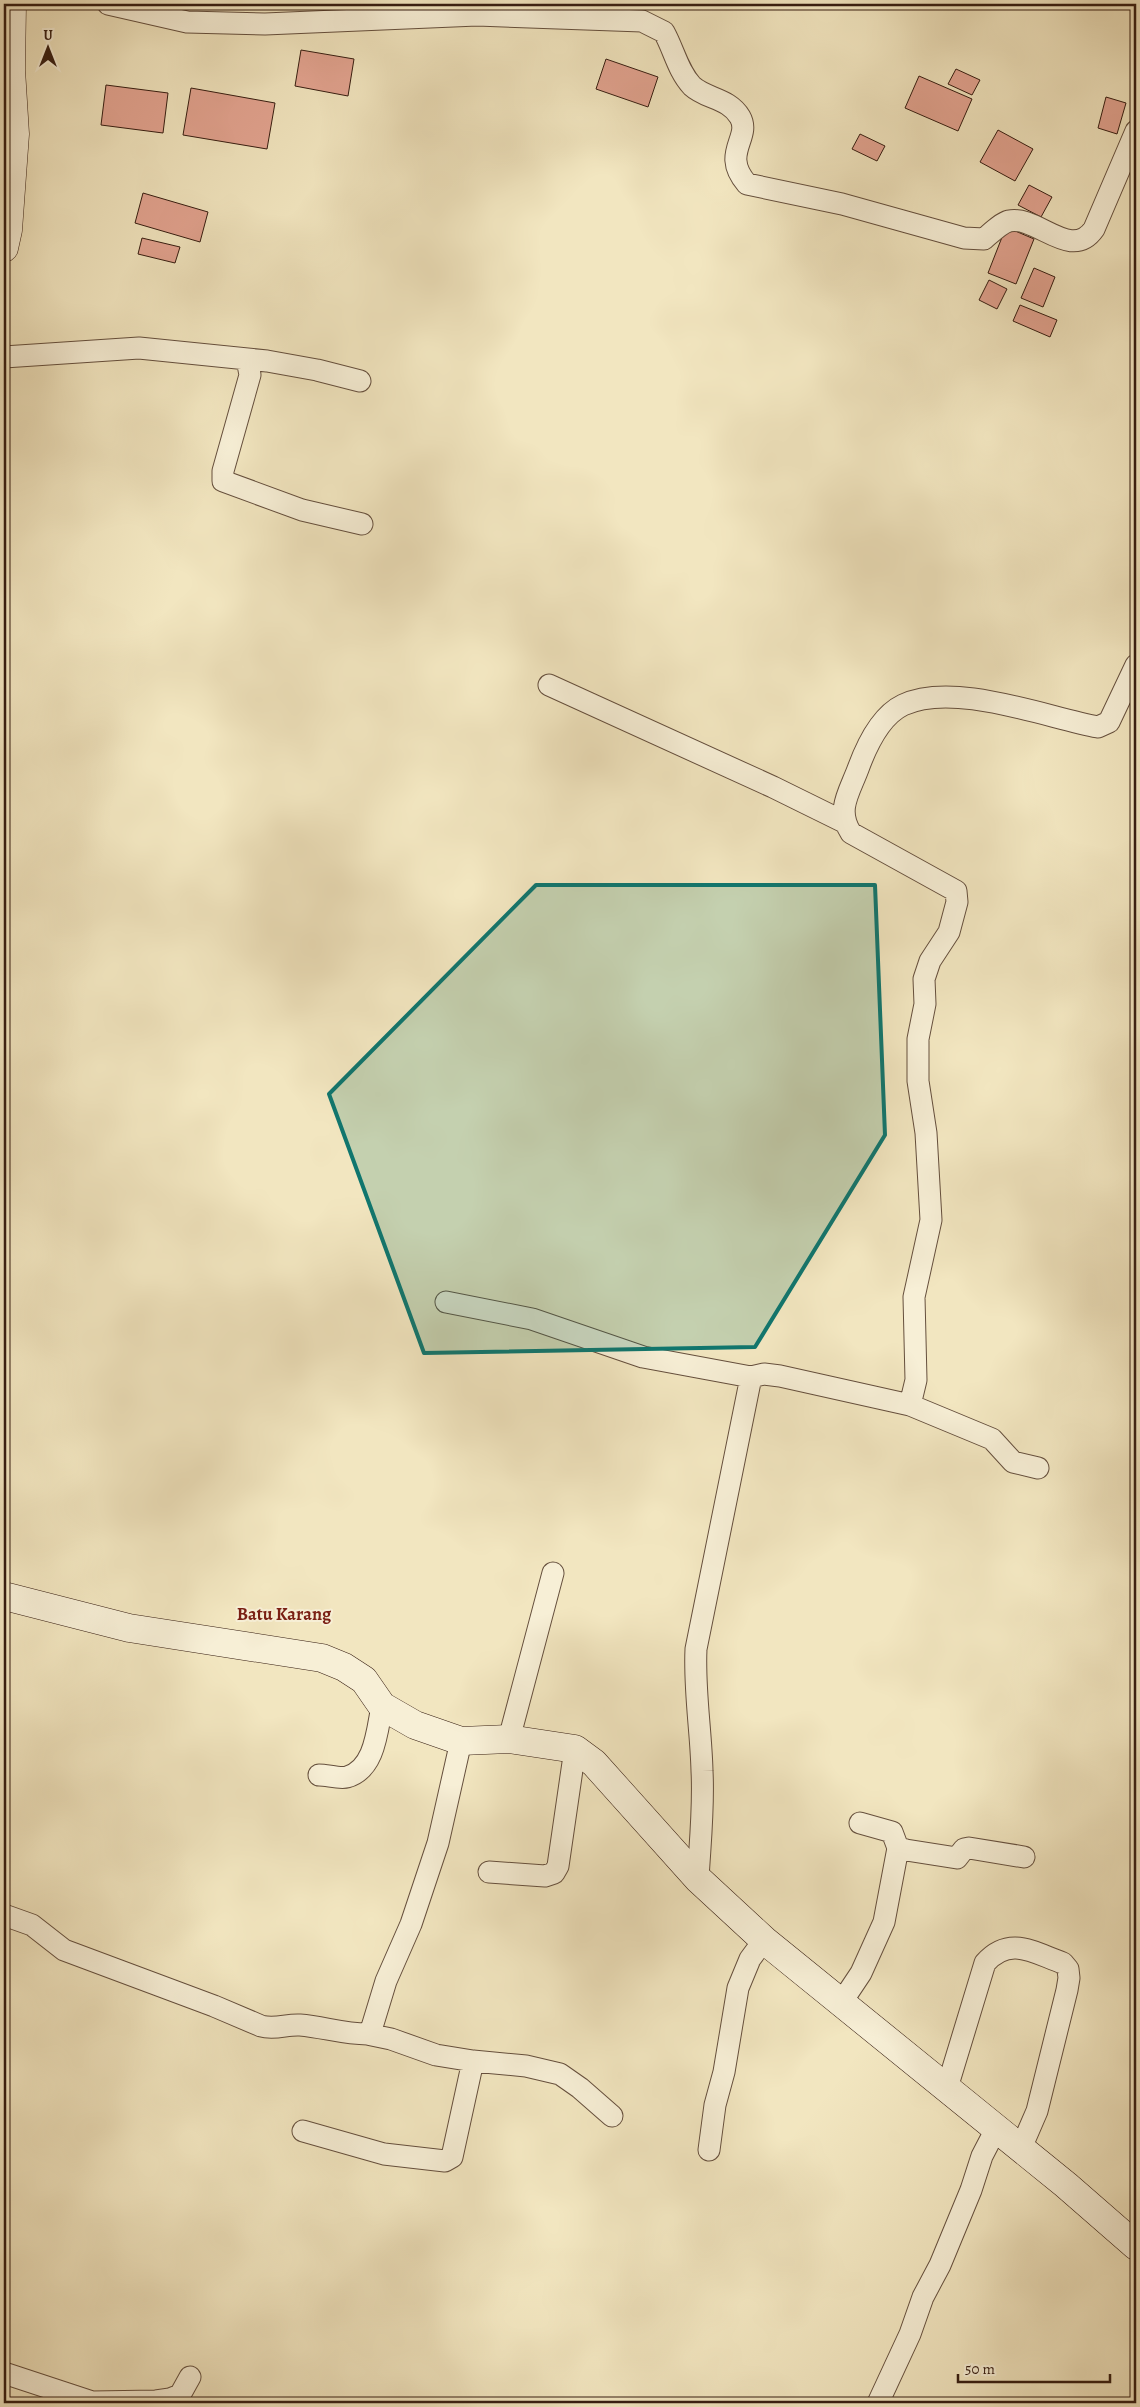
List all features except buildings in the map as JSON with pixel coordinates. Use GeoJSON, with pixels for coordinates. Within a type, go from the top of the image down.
{"type":"FeatureCollection","features":[{"type":"Feature","properties":{"kind":"street"},"geometry":{"type":"LineString","coordinates":[[4,248],[8,230],[15,134],[11,70],[12,4]]}},
{"type":"Feature","properties":{"kind":"street"},"geometry":{"type":"LineString","coordinates":[[108,4],[187,22],[265,24],[477,15],[642,21],[664,32],[683,75],[694,88],[731,107],[741,118],[741,134],[735,156],[737,173],[747,184],[842,204],[964,238],[984,239],[1008,221],[1021,220],[1062,238],[1078,241],[1088,238],[1094,229],[1136,130]]}},
{"type":"Feature","properties":{"kind":"street"},"geometry":{"type":"LineString","coordinates":[[4,357],[139,348],[247,359],[317,370],[360,381]]}},
{"type":"Feature","properties":{"kind":"street"},"geometry":{"type":"LineString","coordinates":[[247,359],[250,375],[223,471],[223,481],[302,510],[362,524]]}},
{"type":"Feature","properties":{"kind":"street"},"geometry":{"type":"LineString","coordinates":[[910,1405],[916,1380],[914,1297],[931,1220],[926,1134],[918,1081],[918,1039],[925,1004],[924,979],[930,962],[949,932],[956,902],[956,891],[851,833],[844,822],[843,809],[866,749],[888,716],[902,705],[921,699],[948,696],[1008,705],[1098,727],[1109,722],[1136,665]]}},
{"type":"Feature","properties":{"kind":"street"},"geometry":{"type":"LineString","coordinates":[[550,685],[773,787],[844,822]]}},
{"type":"Feature","properties":{"kind":"street"},"geometry":{"type":"LineString","coordinates":[[446,1302],[532,1319],[643,1357],[751,1377],[764,1374],[780,1376],[910,1405],[992,1439],[1013,1462],[1038,1468]]}},
{"type":"Feature","properties":{"kind":"street"},"geometry":{"type":"LineString","coordinates":[[698,1879],[703,1799],[698,1708],[694,1685],[696,1649],[751,1377]]}},
{"type":"Feature","properties":{"kind":"street"},"geometry":{"type":"LineString","coordinates":[[509,1739],[552,1573]]}},
{"type":"Feature","properties":{"kind":"street"},"geometry":{"type":"LineString","coordinates":[[4,1596],[129,1628],[322,1658],[344,1667],[364,1680],[382,1706],[415,1725],[461,1741],[509,1739],[575,1749],[594,1763],[698,1879],[764,1940],[1021,2148],[1136,2246]]}},
{"type":"Feature","properties":{"kind":"street"},"geometry":{"type":"LineString","coordinates":[[319,1775],[346,1777],[365,1767],[374,1744],[382,1706]]}},
{"type":"Feature","properties":{"kind":"street"},"geometry":{"type":"LineString","coordinates":[[367,2034],[372,2027],[386,1981],[411,1924],[435,1852],[461,1741]]}},
{"type":"Feature","properties":{"kind":"street"},"geometry":{"type":"LineString","coordinates":[[489,1872],[545,1876],[554,1873],[558,1866],[575,1749]]}},
{"type":"Feature","properties":{"kind":"street"},"geometry":{"type":"LineString","coordinates":[[841,2003],[861,1973],[884,1922],[898,1848],[892,1832],[860,1824]]}},
{"type":"Feature","properties":{"kind":"street"},"geometry":{"type":"LineString","coordinates":[[898,1848],[948,1858],[956,1858],[964,1849],[969,1848],[1024,1857]]}},
{"type":"Feature","properties":{"kind":"street"},"geometry":{"type":"LineString","coordinates":[[4,1915],[32,1925],[64,1950],[214,2006],[261,2026],[270,2028],[300,2025],[353,2034],[367,2034],[390,2038],[436,2055],[526,2066],[560,2074],[580,2088],[612,2116]]}},
{"type":"Feature","properties":{"kind":"street"},"geometry":{"type":"LineString","coordinates":[[709,2150],[715,2105],[724,2072],[738,1988],[750,1959],[764,1940]]}},
{"type":"Feature","properties":{"kind":"street"},"geometry":{"type":"LineString","coordinates":[[947,2088],[986,1963],[992,1955],[1005,1948],[1018,1947],[1063,1963],[1068,1968],[1068,1984],[1036,2111],[1021,2148]]}},
{"type":"Feature","properties":{"kind":"street"},"geometry":{"type":"LineString","coordinates":[[303,2131],[384,2154],[445,2161],[452,2157],[473,2061]]}},
{"type":"Feature","properties":{"kind":"street"},"geometry":{"type":"LineString","coordinates":[[878,2403],[910,2334],[923,2297],[940,2265],[971,2190],[982,2156],[996,2129]]}},
{"type":"Feature","properties":{"kind":"street"},"geometry":{"type":"LineString","coordinates":[[4,2373],[92,2402],[170,2399],[180,2395],[190,2378]]}},
{"type":"Feature","properties":{"kind":"highlighted area"},"geometry":{"type":"Polygon","coordinates":[[[536,885],[875,885],[885,1135],[755,1347],[424,1353],[329,1094],[536,885]]]}},
{"type":"Feature","properties":{"kind":"district","name":"Batu Karang"},"geometry":{"type":"Point","coordinates":[284,1614]}}]}
